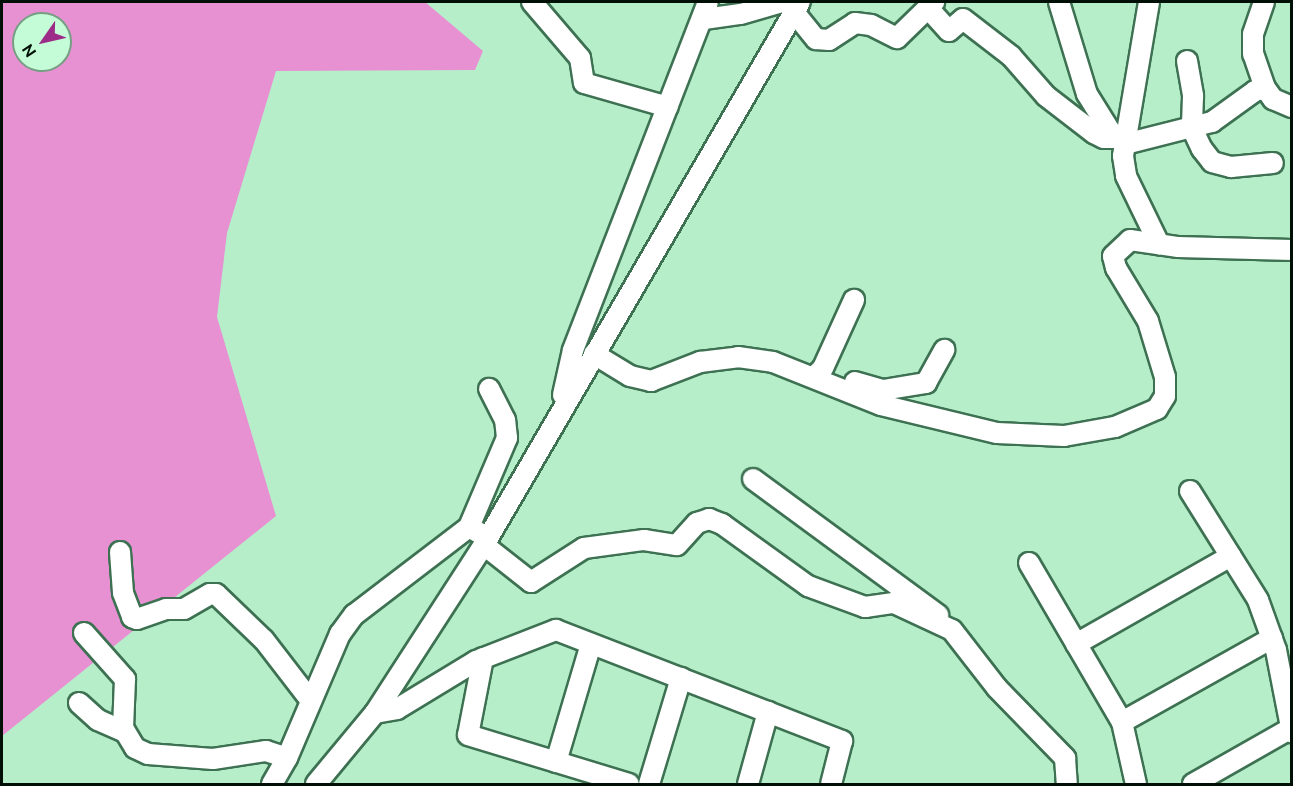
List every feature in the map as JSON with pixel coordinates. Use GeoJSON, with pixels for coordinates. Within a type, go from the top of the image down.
{"type":"FeatureCollection","features":[{"type":"Feature","properties":{"kind":"street"},"geometry":{"type":"LineString","coordinates":[[532,2],[580,58],[585,83],[668,107]]}},
{"type":"Feature","properties":{"kind":"street"},"geometry":{"type":"LineString","coordinates":[[1059,2],[1087,94],[1122,141]]}},
{"type":"Feature","properties":{"kind":"street"},"geometry":{"type":"LineString","coordinates":[[1149,2],[1122,141],[1126,176],[1159,244]]}},
{"type":"Feature","properties":{"kind":"street"},"geometry":{"type":"LineString","coordinates":[[1264,2],[1253,34],[1253,54],[1265,88],[1273,99],[1292,107]]}},
{"type":"Feature","properties":{"kind":"street"},"geometry":{"type":"LineString","coordinates":[[559,413],[573,350],[706,10],[741,14],[792,5]]}},
{"type":"Feature","properties":{"kind":"street"},"geometry":{"type":"LineString","coordinates":[[792,5],[816,39],[829,40],[855,23],[871,25],[897,38],[931,5],[949,31],[963,19],[1011,56],[1046,96],[1094,133],[1104,138],[1122,141],[1192,128],[1227,114],[1238,102],[1265,88]]}},
{"type":"Feature","properties":{"kind":"street"},"geometry":{"type":"LineString","coordinates":[[316,784],[375,713],[486,542],[792,5]]}},
{"type":"Feature","properties":{"kind":"street"},"geometry":{"type":"LineString","coordinates":[[1187,61],[1193,96],[1192,128],[1212,162],[1231,167],[1273,163]]}},
{"type":"Feature","properties":{"kind":"street"},"geometry":{"type":"LineString","coordinates":[[819,372],[881,405],[998,434],[1064,436],[1115,427],[1157,409],[1166,396],[1165,377],[1148,321],[1116,268],[1113,256],[1130,240],[1240,251],[1292,250]]}},
{"type":"Feature","properties":{"kind":"street"},"geometry":{"type":"LineString","coordinates":[[819,372],[854,300]]}},
{"type":"Feature","properties":{"kind":"street"},"geometry":{"type":"LineString","coordinates":[[594,354],[630,376],[651,381],[700,362],[738,357],[819,372],[883,390],[926,383],[944,350]]}},
{"type":"Feature","properties":{"kind":"street"},"geometry":{"type":"LineString","coordinates":[[272,784],[287,758],[340,634],[354,615],[469,527],[507,438],[506,420],[489,389]]}},
{"type":"Feature","properties":{"kind":"street"},"geometry":{"type":"LineString","coordinates":[[753,479],[930,607],[952,630],[997,688],[1065,758],[1067,784]]}},
{"type":"Feature","properties":{"kind":"street"},"geometry":{"type":"LineString","coordinates":[[1190,491],[1258,600],[1272,638],[1291,730],[1193,784]]}},
{"type":"Feature","properties":{"kind":"street"},"geometry":{"type":"LineString","coordinates":[[469,527],[531,582],[584,549],[644,540],[677,545],[697,523],[709,519],[744,537],[808,586],[865,607],[894,603],[952,630]]}},
{"type":"Feature","properties":{"kind":"street"},"geometry":{"type":"LineString","coordinates":[[120,552],[123,592],[132,617],[137,619],[166,609],[184,609],[210,594],[216,594],[264,640],[311,701]]}},
{"type":"Feature","properties":{"kind":"street"},"geometry":{"type":"LineString","coordinates":[[1076,644],[1231,556]]}},
{"type":"Feature","properties":{"kind":"street"},"geometry":{"type":"LineString","coordinates":[[1029,563],[1122,722],[1136,784]]}},
{"type":"Feature","properties":{"kind":"street"},"geometry":{"type":"LineString","coordinates":[[375,713],[397,709],[483,658],[556,630],[842,741],[831,784]]}},
{"type":"Feature","properties":{"kind":"street"},"geometry":{"type":"LineString","coordinates":[[84,633],[125,679],[125,732],[135,748],[148,754],[213,759],[266,752],[287,758]]}},
{"type":"Feature","properties":{"kind":"street"},"geometry":{"type":"LineString","coordinates":[[1122,722],[1272,638]]}},
{"type":"Feature","properties":{"kind":"street"},"geometry":{"type":"LineString","coordinates":[[556,762],[591,644]]}},
{"type":"Feature","properties":{"kind":"street"},"geometry":{"type":"LineString","coordinates":[[483,658],[468,735],[630,784]]}},
{"type":"Feature","properties":{"kind":"street"},"geometry":{"type":"LineString","coordinates":[[649,784],[681,678]]}},
{"type":"Feature","properties":{"kind":"street"},"geometry":{"type":"LineString","coordinates":[[79,703],[98,720],[125,732]]}},
{"type":"Feature","properties":{"kind":"street"},"geometry":{"type":"LineString","coordinates":[[748,784],[768,712]]}},
{"type":"Feature","properties":{"kind":"shaded area"},"geometry":{"type":"Polygon","coordinates":[[[2,2],[425,2],[483,51],[475,70],[276,71],[227,233],[217,317],[276,516],[2,736],[2,2]]]}}]}
